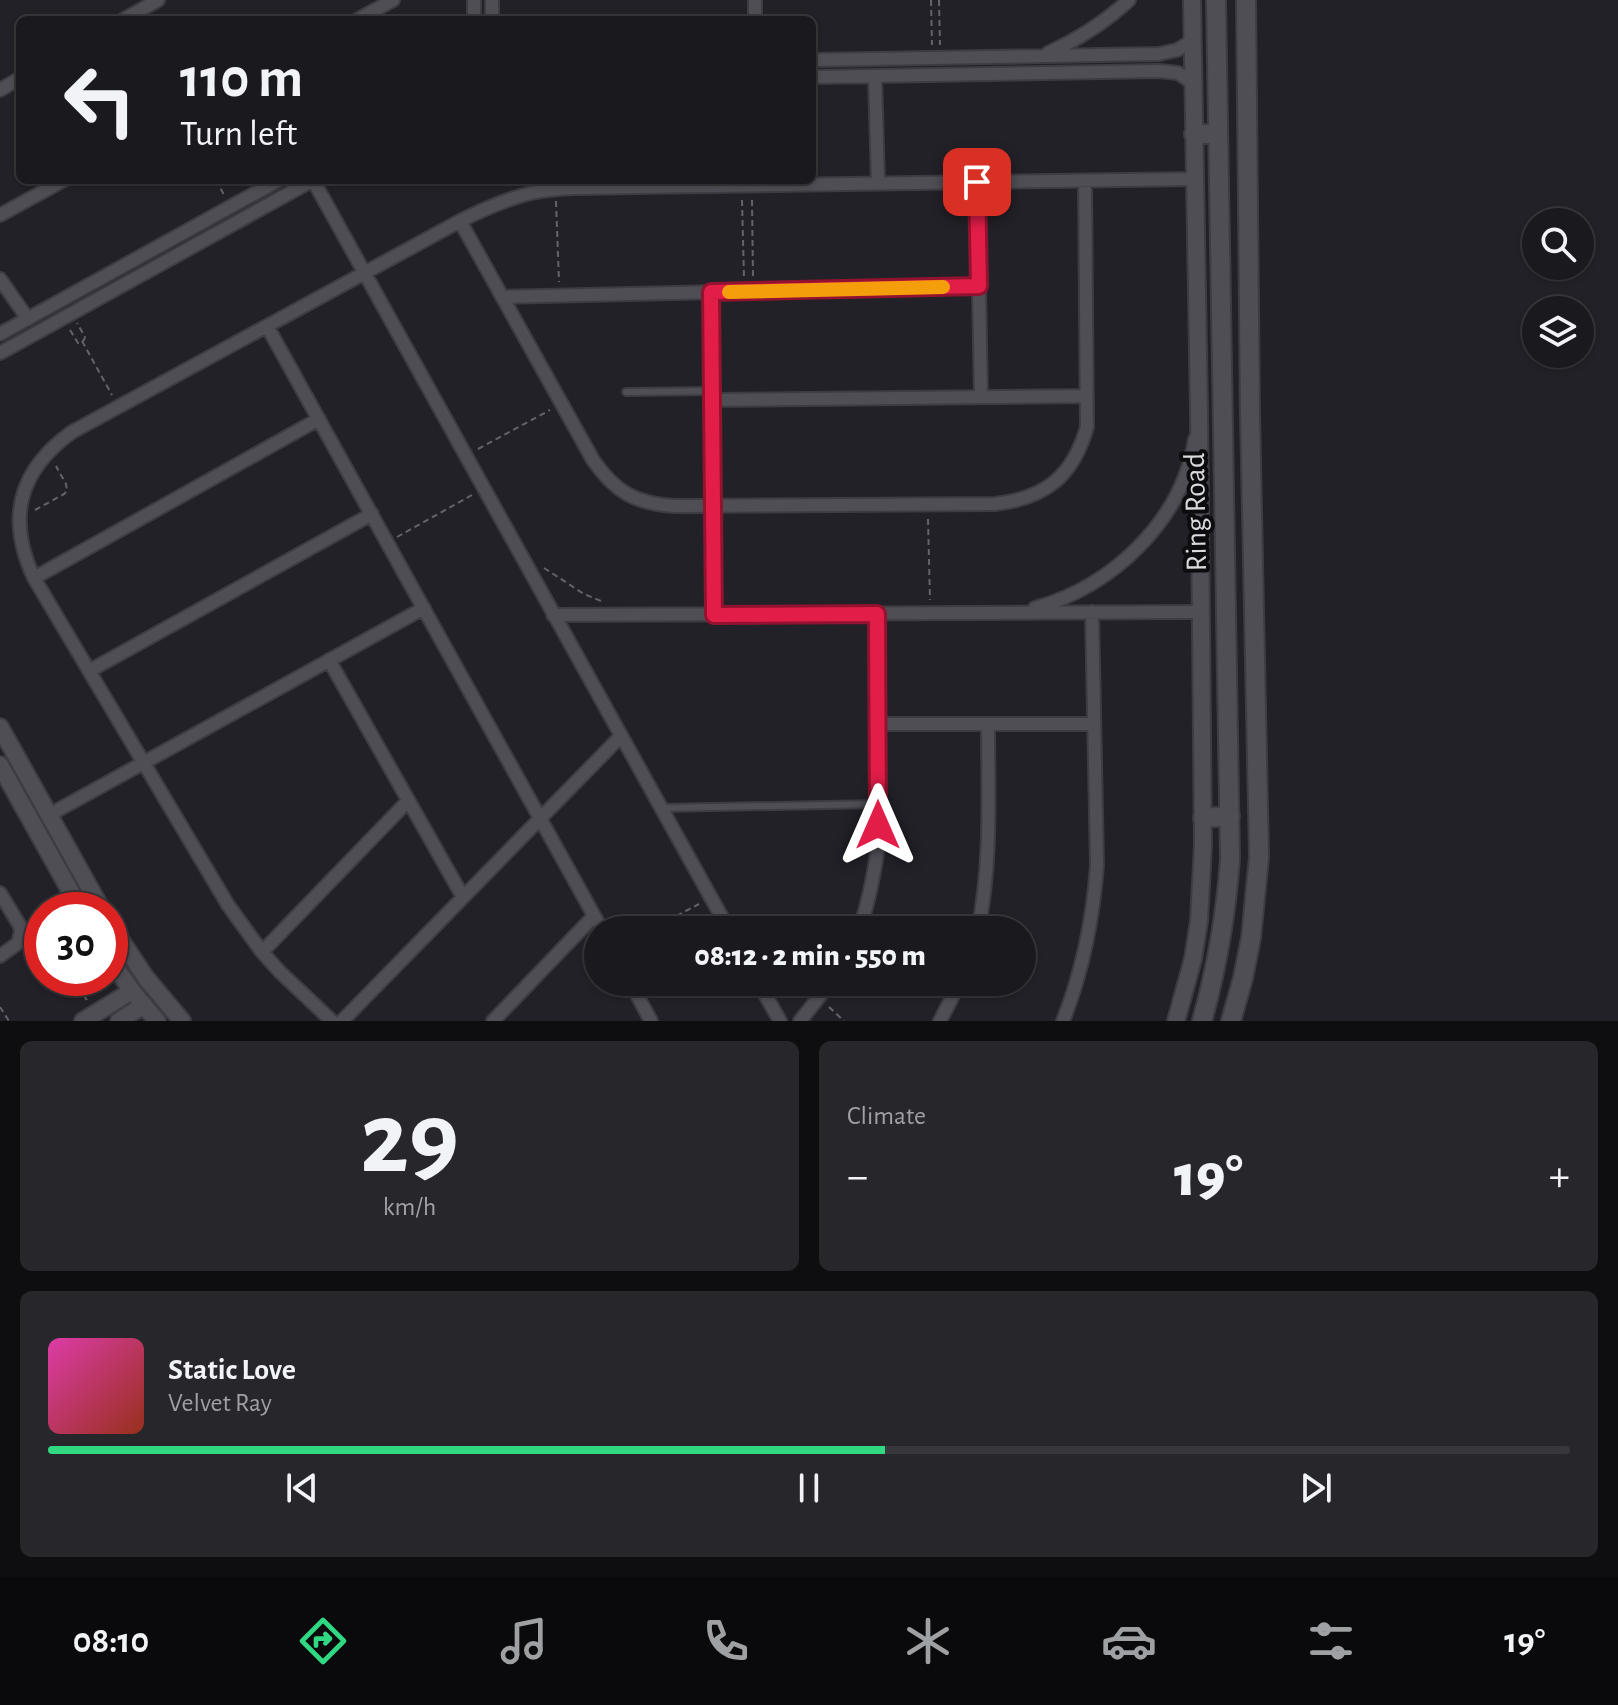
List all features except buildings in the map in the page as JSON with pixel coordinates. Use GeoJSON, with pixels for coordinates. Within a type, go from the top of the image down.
{"type":"FeatureCollection","features":[{"type":"Feature","properties":{"kind":"main road","name":"Ring Road"},"geometry":{"type":"LineString","coordinates":[[1202,1021],[1225,916],[1230,859],[1216,0]]}},
{"type":"Feature","properties":{"kind":"main road","name":"Ring Road"},"geometry":{"type":"LineString","coordinates":[[1231,1021],[1251,938],[1259,857],[1246,0]]}},
{"type":"Feature","properties":{"kind":"main road"},"geometry":{"type":"LineString","coordinates":[[1194,134],[1218,134]]}},
{"type":"Feature","properties":{"kind":"main road"},"geometry":{"type":"LineString","coordinates":[[1222,413],[1250,413]]}},
{"type":"Feature","properties":{"kind":"main road"},"geometry":{"type":"LineString","coordinates":[[1203,818],[1230,816]]}},
{"type":"Feature","properties":{"kind":"street"},"geometry":{"type":"LineString","coordinates":[[130,16],[158,0]]}},
{"type":"Feature","properties":{"kind":"street"},"geometry":{"type":"LineString","coordinates":[[364,16],[393,0]]}},
{"type":"Feature","properties":{"kind":"street"},"geometry":{"type":"LineString","coordinates":[[1043,55],[1077,39],[1109,18],[1129,0]]}},
{"type":"Feature","properties":{"kind":"street"},"geometry":{"type":"LineString","coordinates":[[1176,1021],[1193,959],[1202,883],[1192,0]]}},
{"type":"Feature","properties":{"kind":"street"},"geometry":{"type":"LineString","coordinates":[[816,60],[1159,54],[1177,50],[1192,41]]}},
{"type":"Feature","properties":{"kind":"street"},"geometry":{"type":"LineString","coordinates":[[816,77],[1169,71],[1193,83]]}},
{"type":"Feature","properties":{"kind":"street"},"geometry":{"type":"LineString","coordinates":[[875,76],[878,183]]}},
{"type":"Feature","properties":{"kind":"street"},"geometry":{"type":"LineString","coordinates":[[332,1021],[262,952],[210,878],[34,578],[25,559],[19,517],[27,482],[47,452],[72,432],[460,221],[507,200],[532,193],[878,183],[1195,179]]}},
{"type":"Feature","properties":{"kind":"street"},"geometry":{"type":"LineString","coordinates":[[460,221],[593,460],[619,490],[636,499],[655,505],[713,506],[995,504],[1017,502],[1055,482],[1070,467],[1081,448],[1087,427],[1085,181]]}},
{"type":"Feature","properties":{"kind":"street"},"geometry":{"type":"LineString","coordinates":[[977,182],[981,397]]}},
{"type":"Feature","properties":{"kind":"street"},"geometry":{"type":"LineString","coordinates":[[0,215],[57,184]]}},
{"type":"Feature","properties":{"kind":"street"},"geometry":{"type":"LineString","coordinates":[[0,334],[272,184]]}},
{"type":"Feature","properties":{"kind":"street"},"geometry":{"type":"LineString","coordinates":[[0,353],[306,184]]}},
{"type":"Feature","properties":{"kind":"street"},"geometry":{"type":"LineString","coordinates":[[315,184],[721,916]]}},
{"type":"Feature","properties":{"kind":"street"},"geometry":{"type":"LineString","coordinates":[[198,225],[207,239]]}},
{"type":"Feature","properties":{"kind":"street"},"geometry":{"type":"LineString","coordinates":[[0,279],[28,319]]}},
{"type":"Feature","properties":{"kind":"street"},"geometry":{"type":"LineString","coordinates":[[502,297],[979,286]]}},
{"type":"Feature","properties":{"kind":"street"},"geometry":{"type":"LineString","coordinates":[[711,292],[714,615]]}},
{"type":"Feature","properties":{"kind":"street"},"geometry":{"type":"LineString","coordinates":[[267,326],[594,916]]}},
{"type":"Feature","properties":{"kind":"street"},"geometry":{"type":"LineString","coordinates":[[712,395],[1087,396]]}},
{"type":"Feature","properties":{"kind":"street"},"geometry":{"type":"LineString","coordinates":[[1019,613],[1054,603],[1087,587],[1117,567],[1143,542],[1165,513],[1182,482],[1193,447],[1199,412]]}},
{"type":"Feature","properties":{"kind":"street"},"geometry":{"type":"LineString","coordinates":[[34,578],[319,419]]}},
{"type":"Feature","properties":{"kind":"street"},"geometry":{"type":"LineString","coordinates":[[89,671],[372,514]]}},
{"type":"Feature","properties":{"kind":"street"},"geometry":{"type":"LineString","coordinates":[[49,815],[424,608]]}},
{"type":"Feature","properties":{"kind":"street"},"geometry":{"type":"LineString","coordinates":[[1063,1021],[1083,963],[1095,898],[1092,612]]}},
{"type":"Feature","properties":{"kind":"street"},"geometry":{"type":"LineString","coordinates":[[553,615],[1201,612]]}},
{"type":"Feature","properties":{"kind":"street"},"geometry":{"type":"LineString","coordinates":[[864,916],[878,846],[877,614]]}},
{"type":"Feature","properties":{"kind":"street"},"geometry":{"type":"LineString","coordinates":[[329,660],[463,897]]}},
{"type":"Feature","properties":{"kind":"street"},"geometry":{"type":"LineString","coordinates":[[877,724],[1094,724]]}},
{"type":"Feature","properties":{"kind":"street"},"geometry":{"type":"LineString","coordinates":[[981,916],[988,866],[988,724]]}},
{"type":"Feature","properties":{"kind":"street"},"geometry":{"type":"LineString","coordinates":[[0,727],[92,892]]}},
{"type":"Feature","properties":{"kind":"street"},"geometry":{"type":"LineString","coordinates":[[342,1021],[621,736]]}},
{"type":"Feature","properties":{"kind":"street"},"geometry":{"type":"LineString","coordinates":[[0,765],[71,892]]}},
{"type":"Feature","properties":{"kind":"street"},"geometry":{"type":"LineString","coordinates":[[262,952],[408,801]]}},
{"type":"Feature","properties":{"kind":"street"},"geometry":{"type":"LineString","coordinates":[[0,893],[21,932],[18,943],[0,956]]}},
{"type":"Feature","properties":{"kind":"street"},"geometry":{"type":"LineString","coordinates":[[493,1021],[584,926]]}},
{"type":"Feature","properties":{"kind":"street"},"geometry":{"type":"LineString","coordinates":[[128,951],[182,1021]]}},
{"type":"Feature","properties":{"kind":"street"},"geometry":{"type":"LineString","coordinates":[[128,985],[157,1021]]}},
{"type":"Feature","properties":{"kind":"street"},"geometry":{"type":"LineString","coordinates":[[89,1017],[132,991]]}},
{"type":"Feature","properties":{"kind":"street"},"geometry":{"type":"LineString","coordinates":[[636,996],[646,1019]]}},
{"type":"Feature","properties":{"kind":"street"},"geometry":{"type":"LineString","coordinates":[[766,996],[780,1021]]}},
{"type":"Feature","properties":{"kind":"street"},"geometry":{"type":"LineString","coordinates":[[940,1021],[953,996]]}},
{"type":"Feature","properties":{"kind":"street"},"geometry":{"type":"LineString","coordinates":[[800,1021],[819,998]]}},
{"type":"Feature","properties":{"kind":"street"},"geometry":{"type":"LineString","coordinates":[[119,1021],[144,1005]]}},
{"type":"Feature","properties":{"kind":"lane"},"geometry":{"type":"LineString","coordinates":[[626,392],[712,395]]}},
{"type":"Feature","properties":{"kind":"lane"},"geometry":{"type":"LineString","coordinates":[[661,808],[878,804]]}},
{"type":"Feature","properties":{"kind":"path"},"geometry":{"type":"LineString","coordinates":[[931,0],[936,58]]}},
{"type":"Feature","properties":{"kind":"path"},"geometry":{"type":"LineString","coordinates":[[936,58],[939,0]]}},
{"type":"Feature","properties":{"kind":"path"},"geometry":{"type":"LineString","coordinates":[[218,184],[231,207]]}},
{"type":"Feature","properties":{"kind":"path"},"geometry":{"type":"LineString","coordinates":[[746,186],[749,291]]}},
{"type":"Feature","properties":{"kind":"path"},"geometry":{"type":"LineString","coordinates":[[746,186],[749,291]]}},
{"type":"Feature","properties":{"kind":"path"},"geometry":{"type":"LineString","coordinates":[[556,190],[560,295]]}},
{"type":"Feature","properties":{"kind":"path"},"geometry":{"type":"LineString","coordinates":[[68,316],[77,342],[82,341]]}},
{"type":"Feature","properties":{"kind":"path"},"geometry":{"type":"LineString","coordinates":[[68,316],[85,337],[82,341]]}},
{"type":"Feature","properties":{"kind":"path"},"geometry":{"type":"LineString","coordinates":[[82,341],[119,407]]}},
{"type":"Feature","properties":{"kind":"path"},"geometry":{"type":"LineString","coordinates":[[465,457],[562,404]]}},
{"type":"Feature","properties":{"kind":"path"},"geometry":{"type":"LineString","coordinates":[[19,517],[67,491],[47,452]]}},
{"type":"Feature","properties":{"kind":"path"},"geometry":{"type":"LineString","coordinates":[[387,542],[483,489]]}},
{"type":"Feature","properties":{"kind":"path"},"geometry":{"type":"LineString","coordinates":[[927,505],[931,613]]}},
{"type":"Feature","properties":{"kind":"path"},"geometry":{"type":"LineString","coordinates":[[545,568],[557,578],[599,600]]}},
{"type":"Feature","properties":{"kind":"path"},"geometry":{"type":"LineString","coordinates":[[676,916],[711,897]]}},
{"type":"Feature","properties":{"kind":"path"},"geometry":{"type":"LineString","coordinates":[[80,996],[89,1017]]}},
{"type":"Feature","properties":{"kind":"path"},"geometry":{"type":"LineString","coordinates":[[819,998],[844,1021]]}},
{"type":"Feature","properties":{"kind":"path"},"geometry":{"type":"LineString","coordinates":[[0,1007],[9,1021]]}},
{"type":"Feature","properties":{"kind":"slow traffic"},"geometry":{"type":"LineString","coordinates":[[729,292],[943,287]]}},
{"type":"Feature","properties":{"kind":"route"},"geometry":{"type":"LineString","coordinates":[[878,825],[877,614],[714,615],[711,292],[979,286],[977,182]]}}]}
